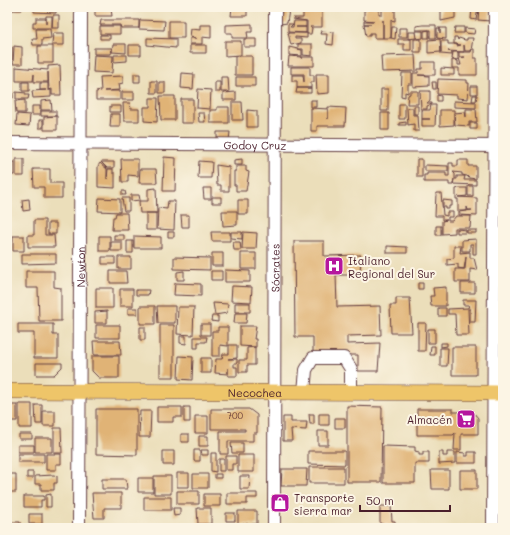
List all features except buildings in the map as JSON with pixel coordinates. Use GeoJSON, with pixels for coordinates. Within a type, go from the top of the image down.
{"type":"FeatureCollection","features":[{"type":"Feature","properties":{"kind":"main road","name":"Necochea"},"geometry":{"type":"LineString","coordinates":[[7,391],[499,393]]}},
{"type":"Feature","properties":{"kind":"street","name":"Newton"},"geometry":{"type":"LineString","coordinates":[[79,528],[81,7]]}},
{"type":"Feature","properties":{"kind":"street","name":"Sócrates"},"geometry":{"type":"LineString","coordinates":[[274,528],[273,392],[275,7]]}},
{"type":"Feature","properties":{"kind":"street"},"geometry":{"type":"LineString","coordinates":[[493,528],[499,393],[499,146],[495,7]]}},
{"type":"Feature","properties":{"kind":"street","name":"Godoy Cruz"},"geometry":{"type":"LineString","coordinates":[[7,143],[499,146]]}},
{"type":"Feature","properties":{"kind":"street"},"geometry":{"type":"LineString","coordinates":[[304,392],[306,370],[313,358],[344,358],[351,369],[351,392]]}},
{"type":"Feature","properties":{"kind":"place","name":"Italiano Regional del Sur"},"geometry":{"type":"Point","coordinates":[334,266]}},
{"type":"Feature","properties":{"kind":"place","name":"Almacén"},"geometry":{"type":"Point","coordinates":[466,419]}},
{"type":"Feature","properties":{"kind":"place","name":"Transporte sierra mar"},"geometry":{"type":"Point","coordinates":[280,503]}}]}
